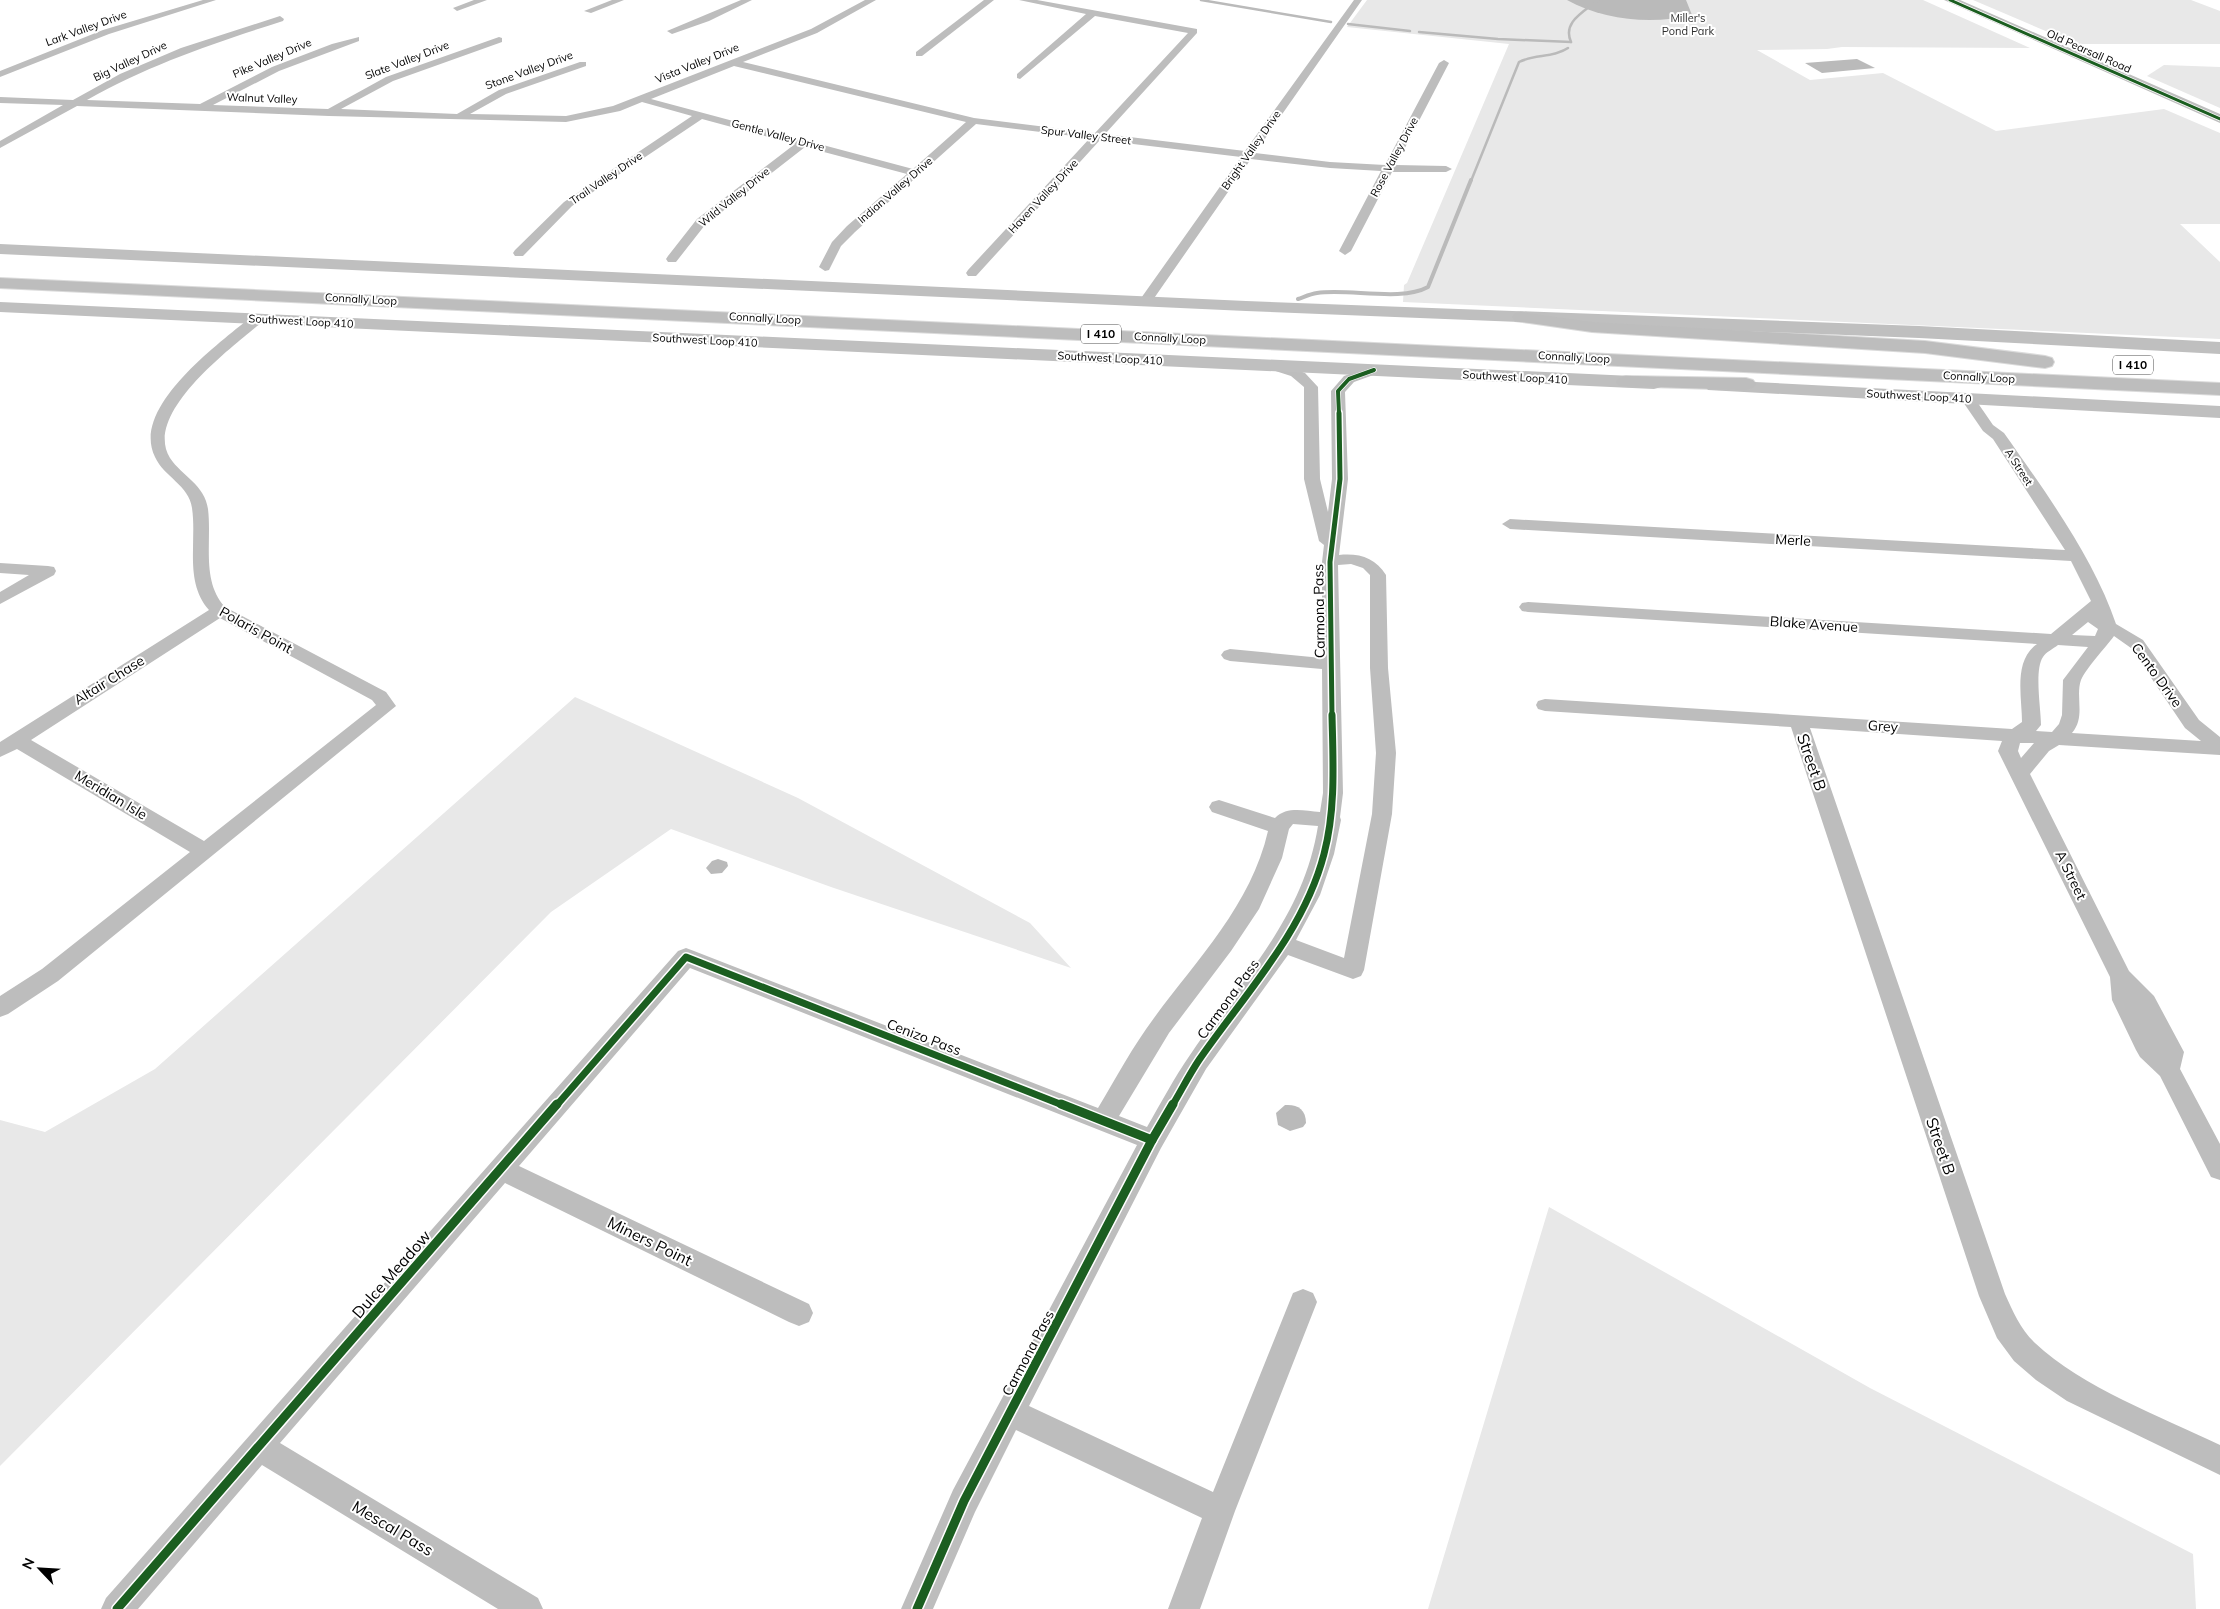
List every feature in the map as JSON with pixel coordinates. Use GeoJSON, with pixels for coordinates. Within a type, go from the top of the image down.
{"type":"FeatureCollection","features":[{"type":"Feature","properties":{"kind":"highway","name":"Connally Loop"},"geometry":{"type":"LineString","coordinates":[[0,269],[1464,336]]}},
{"type":"Feature","properties":{"kind":"highway","name":"Connally Loop"},"geometry":{"type":"LineString","coordinates":[[0,283],[2211,388]]}},
{"type":"Feature","properties":{"kind":"highway"},"geometry":{"type":"LineString","coordinates":[[1521,317],[1592,327],[1925,347],[2045,362]]}},
{"type":"Feature","properties":{"kind":"highway","name":"Connally Loop"},"geometry":{"type":"LineString","coordinates":[[1554,339],[2065,362]]}},
{"type":"Feature","properties":{"kind":"highway"},"geometry":{"type":"LineString","coordinates":[[1626,382],[2145,390],[2211,388]]}},
{"type":"Feature","properties":{"kind":"main road","name":"Old Pearsall Road"},"geometry":{"type":"LineString","coordinates":[[1950,0],[2220,119]]}},
{"type":"Feature","properties":{"kind":"main road"},"geometry":{"type":"LineString","coordinates":[[0,249],[1145,301],[1909,332],[2220,348]]}},
{"type":"Feature","properties":{"kind":"main road","name":"Southwest Loop 410"},"geometry":{"type":"LineString","coordinates":[[0,307],[1374,370],[2220,412]]}},
{"type":"Feature","properties":{"kind":"street","name":"Lark Valley Drive"},"geometry":{"type":"LineString","coordinates":[[0,74],[106,32],[212,0]]}},
{"type":"Feature","properties":{"kind":"street"},"geometry":{"type":"LineString","coordinates":[[457,8],[483,0]]}},
{"type":"Feature","properties":{"kind":"street"},"geometry":{"type":"LineString","coordinates":[[588,11],[620,0]]}},
{"type":"Feature","properties":{"kind":"street"},"geometry":{"type":"LineString","coordinates":[[672,31],[706,19],[748,0]]}},
{"type":"Feature","properties":{"kind":"street","name":"Vista Valley Drive"},"geometry":{"type":"LineString","coordinates":[[523,119],[554,120],[585,116],[616,108],[814,31],[872,0]]}},
{"type":"Feature","properties":{"kind":"street"},"geometry":{"type":"LineString","coordinates":[[919,54],[990,0]]}},
{"type":"Feature","properties":{"kind":"street"},"geometry":{"type":"LineString","coordinates":[[1023,0],[1093,13]]}},
{"type":"Feature","properties":{"kind":"street","name":"Bright Valley Drive"},"geometry":{"type":"LineString","coordinates":[[1145,301],[1358,0]]}},
{"type":"Feature","properties":{"kind":"street"},"geometry":{"type":"LineString","coordinates":[[1020,76],[1093,13]]}},
{"type":"Feature","properties":{"kind":"street","name":"Haven Valley Drive"},"geometry":{"type":"LineString","coordinates":[[972,273],[1194,31],[1093,13]]}},
{"type":"Feature","properties":{"kind":"street","name":"Big Valley Drive"},"geometry":{"type":"LineString","coordinates":[[0,145],[73,103],[156,61],[219,38],[280,19]]}},
{"type":"Feature","properties":{"kind":"street","name":"Pike Valley Drive"},"geometry":{"type":"LineString","coordinates":[[201,108],[237,86],[275,68],[356,39]]}},
{"type":"Feature","properties":{"kind":"street","name":"Slate Valley Drive"},"geometry":{"type":"LineString","coordinates":[[329,113],[366,89],[390,78],[500,40]]}},
{"type":"Feature","properties":{"kind":"street","name":"Spur Valley Street"},"geometry":{"type":"LineString","coordinates":[[733,63],[974,121],[1337,166],[1388,169],[1446,169]]}},
{"type":"Feature","properties":{"kind":"street","name":"Rose Valley Drive"},"geometry":{"type":"LineString","coordinates":[[1345,251],[1444,63]]}},
{"type":"Feature","properties":{"kind":"street","name":"Stone Valley Drive"},"geometry":{"type":"LineString","coordinates":[[459,117],[478,103],[495,95],[583,64]]}},
{"type":"Feature","properties":{"kind":"street","name":"Gentle Valley Drive"},"geometry":{"type":"LineString","coordinates":[[642,99],[914,173]]}},
{"type":"Feature","properties":{"kind":"street","name":"Walnut Valley"},"geometry":{"type":"LineString","coordinates":[[0,100],[523,119]]}},
{"type":"Feature","properties":{"kind":"street","name":"Trail Valley Drive"},"geometry":{"type":"LineString","coordinates":[[519,253],[568,204],[702,114]]}},
{"type":"Feature","properties":{"kind":"street","name":"Indian Valley Drive"},"geometry":{"type":"LineString","coordinates":[[825,267],[836,246],[850,229],[974,121]]}},
{"type":"Feature","properties":{"kind":"street","name":"Wild Valley Drive"},"geometry":{"type":"LineString","coordinates":[[672,259],[701,222],[804,142]]}},
{"type":"Feature","properties":{"kind":"street","name":"Polaris Point"},"geometry":{"type":"LineString","coordinates":[[204,851],[388,706],[379,696],[219,611],[211,602],[202,583],[198,500],[162,455],[159,436],[161,420],[168,404],[179,390],[257,319]]}},
{"type":"Feature","properties":{"kind":"street","name":"Carmona Pass"},"geometry":{"type":"LineString","coordinates":[[1274,366],[1297,374],[1308,381],[1312,387],[1312,478],[1330,562]]}},
{"type":"Feature","properties":{"kind":"street","name":"Carmona Pass"},"geometry":{"type":"LineString","coordinates":[[917,1609],[964,1501],[1152,1140],[1198,1062],[1283,944],[1309,895],[1324,854],[1331,820],[1333,793],[1330,562],[1340,479],[1338,392],[1349,379],[1374,370]]}},
{"type":"Feature","properties":{"kind":"street","name":"A Street"},"geometry":{"type":"LineString","coordinates":[[1975,399],[1988,428],[1999,436],[2077,556],[2100,602],[2104,634]]}},
{"type":"Feature","properties":{"kind":"street"},"geometry":{"type":"LineString","coordinates":[[1312,439],[1338,440]]}},
{"type":"Feature","properties":{"kind":"street","name":"Merle"},"geometry":{"type":"LineString","coordinates":[[1510,524],[2077,556]]}},
{"type":"Feature","properties":{"kind":"street"},"geometry":{"type":"LineString","coordinates":[[1283,944],[1353,970],[1382,814],[1386,753],[1379,668],[1378,574],[1374,567],[1361,560],[1343,559],[1330,562]]}},
{"type":"Feature","properties":{"kind":"street"},"geometry":{"type":"LineString","coordinates":[[0,568],[48,571],[0,599]]}},
{"type":"Feature","properties":{"kind":"street","name":"A Street"},"geometry":{"type":"LineString","coordinates":[[2100,602],[2070,628],[2052,639],[2037,652],[2032,661],[2030,673],[2032,725],[2010,742],[2008,751],[2121,977],[2123,1000],[2148,1050],[2168,1069],[2220,1169]]}},
{"type":"Feature","properties":{"kind":"street","name":"Blake Avenue"},"geometry":{"type":"LineString","coordinates":[[1528,607],[2052,639],[2104,634]]}},
{"type":"Feature","properties":{"kind":"street","name":"Altair Chase"},"geometry":{"type":"LineString","coordinates":[[0,751],[219,611]]}},
{"type":"Feature","properties":{"kind":"street","name":"Cento Drive"},"geometry":{"type":"LineString","coordinates":[[2084,615],[2104,634],[2120,632],[2136,644],[2192,724],[2220,748]]}},
{"type":"Feature","properties":{"kind":"street"},"geometry":{"type":"LineString","coordinates":[[2020,773],[2042,746],[2057,738],[2068,726],[2071,715],[2072,680],[2104,634]]}},
{"type":"Feature","properties":{"kind":"street"},"geometry":{"type":"LineString","coordinates":[[1230,655],[1332,664]]}},
{"type":"Feature","properties":{"kind":"street","name":"Grey"},"geometry":{"type":"LineString","coordinates":[[1545,705],[2220,748]]}},
{"type":"Feature","properties":{"kind":"street","name":"Street B"},"geometry":{"type":"LineString","coordinates":[[1798,721],[1992,1296],[2007,1329],[2024,1352],[2077,1391],[2220,1460]]}},
{"type":"Feature","properties":{"kind":"street","name":"Meridian Isle"},"geometry":{"type":"LineString","coordinates":[[17,740],[204,851]]}},
{"type":"Feature","properties":{"kind":"street"},"geometry":{"type":"LineString","coordinates":[[1219,807],[1279,827]]}},
{"type":"Feature","properties":{"kind":"street"},"geometry":{"type":"LineString","coordinates":[[1103,1121],[1161,1026],[1223,945],[1251,903],[1272,858],[1279,827],[1288,817],[1331,820]]}},
{"type":"Feature","properties":{"kind":"street"},"geometry":{"type":"LineString","coordinates":[[0,1008],[50,975],[204,851]]}},
{"type":"Feature","properties":{"kind":"street","name":"Cenizo Pass"},"geometry":{"type":"LineString","coordinates":[[686,957],[1152,1140]]}},
{"type":"Feature","properties":{"kind":"street","name":"Dulce Meadow"},"geometry":{"type":"LineString","coordinates":[[117,1609],[686,957]]}},
{"type":"Feature","properties":{"kind":"street","name":"Miners Point"},"geometry":{"type":"LineString","coordinates":[[501,1169],[799,1313]]}},
{"type":"Feature","properties":{"kind":"street"},"geometry":{"type":"LineString","coordinates":[[1184,1609],[1220,1511],[1303,1302]]}},
{"type":"Feature","properties":{"kind":"street"},"geometry":{"type":"LineString","coordinates":[[1010,1412],[1220,1511]]}},
{"type":"Feature","properties":{"kind":"street","name":"Mescal Pass"},"geometry":{"type":"LineString","coordinates":[[259,1447],[527,1609]]}},
{"type":"Feature","properties":{"kind":"green space","name":"Miller's Pond Park"},"geometry":{"type":"Polygon","coordinates":[[[1367,0],[1923,0],[2030,48],[1842,47],[1757,50],[1810,80],[1883,73],[1996,131],[2164,109],[2220,133],[2220,224],[2180,224],[2220,262],[2220,339],[1403,302],[1404,285],[1407,283],[1509,44],[1347,27],[1367,0]]]}},
{"type":"Feature","properties":{"kind":"green space"},"geometry":{"type":"Polygon","coordinates":[[[1973,0],[2191,0],[2220,11],[2220,44],[2076,44],[1973,0]]]}},
{"type":"Feature","properties":{"kind":"green space"},"geometry":{"type":"Polygon","coordinates":[[[2164,65],[2220,67],[2220,108],[2147,76],[2164,65]]]}},
{"type":"Feature","properties":{"kind":"green space"},"geometry":{"type":"Polygon","coordinates":[[[575,697],[798,798],[1030,923],[1071,968],[831,887],[671,829],[551,912],[0,1466],[0,1120],[45,1132],[155,1069],[575,697]]]}},
{"type":"Feature","properties":{"kind":"green space"},"geometry":{"type":"Polygon","coordinates":[[[1549,1207],[1870,1388],[2193,1554],[2196,1609],[1428,1609],[1549,1207]]]}},
{"type":"Feature","properties":{"kind":"shaded area"},"geometry":{"type":"Polygon","coordinates":[[[1567,0],[1686,0],[1692,15],[1661,20],[1628,19],[1596,12],[1567,0]]]}},
{"type":"Feature","properties":{"kind":"shaded area"},"geometry":{"type":"Polygon","coordinates":[[[1857,59],[1875,68],[1822,73],[1805,63],[1857,59]]]}},
{"type":"Feature","properties":{"kind":"shaded area"},"geometry":{"type":"Polygon","coordinates":[[[718,859],[727,862],[728,866],[722,873],[711,874],[706,868],[712,861],[718,859]]]}},
{"type":"Feature","properties":{"kind":"shaded area"},"geometry":{"type":"Polygon","coordinates":[[[1285,1105],[1293,1105],[1303,1111],[1306,1123],[1303,1127],[1290,1131],[1278,1125],[1276,1113],[1285,1105]]]}},
{"type":"Feature","properties":{"kind":"waterway"},"geometry":{"type":"LineString","coordinates":[[1201,0],[1331,22]]}},
{"type":"Feature","properties":{"kind":"waterway"},"geometry":{"type":"LineString","coordinates":[[1419,32],[1498,39],[1571,42],[1569,29],[1572,23],[1581,13],[1598,0]]}},
{"type":"Feature","properties":{"kind":"waterway"},"geometry":{"type":"LineString","coordinates":[[1348,24],[1410,31]]}},
{"type":"Feature","properties":{"kind":"waterway"},"geometry":{"type":"LineString","coordinates":[[1471,181],[1519,62],[1556,53],[1568,48]]}},
{"type":"Feature","properties":{"kind":"waterway"},"geometry":{"type":"LineString","coordinates":[[1298,299],[1314,293],[1330,292],[1404,294],[1428,287],[1471,180]]}},
{"type":"Feature","properties":{"kind":"cycle path"},"geometry":{"type":"LineString","coordinates":[[1950,0],[2220,119]]}},
{"type":"Feature","properties":{"kind":"cycle path"},"geometry":{"type":"LineString","coordinates":[[917,1609],[964,1501],[1152,1140],[1198,1062],[1283,944],[1309,895],[1324,854],[1333,793],[1330,562],[1340,479],[1338,391],[1349,379],[1374,370]]}},
{"type":"Feature","properties":{"kind":"cycle path"},"geometry":{"type":"LineString","coordinates":[[117,1609],[686,957],[1152,1140]]}}]}
